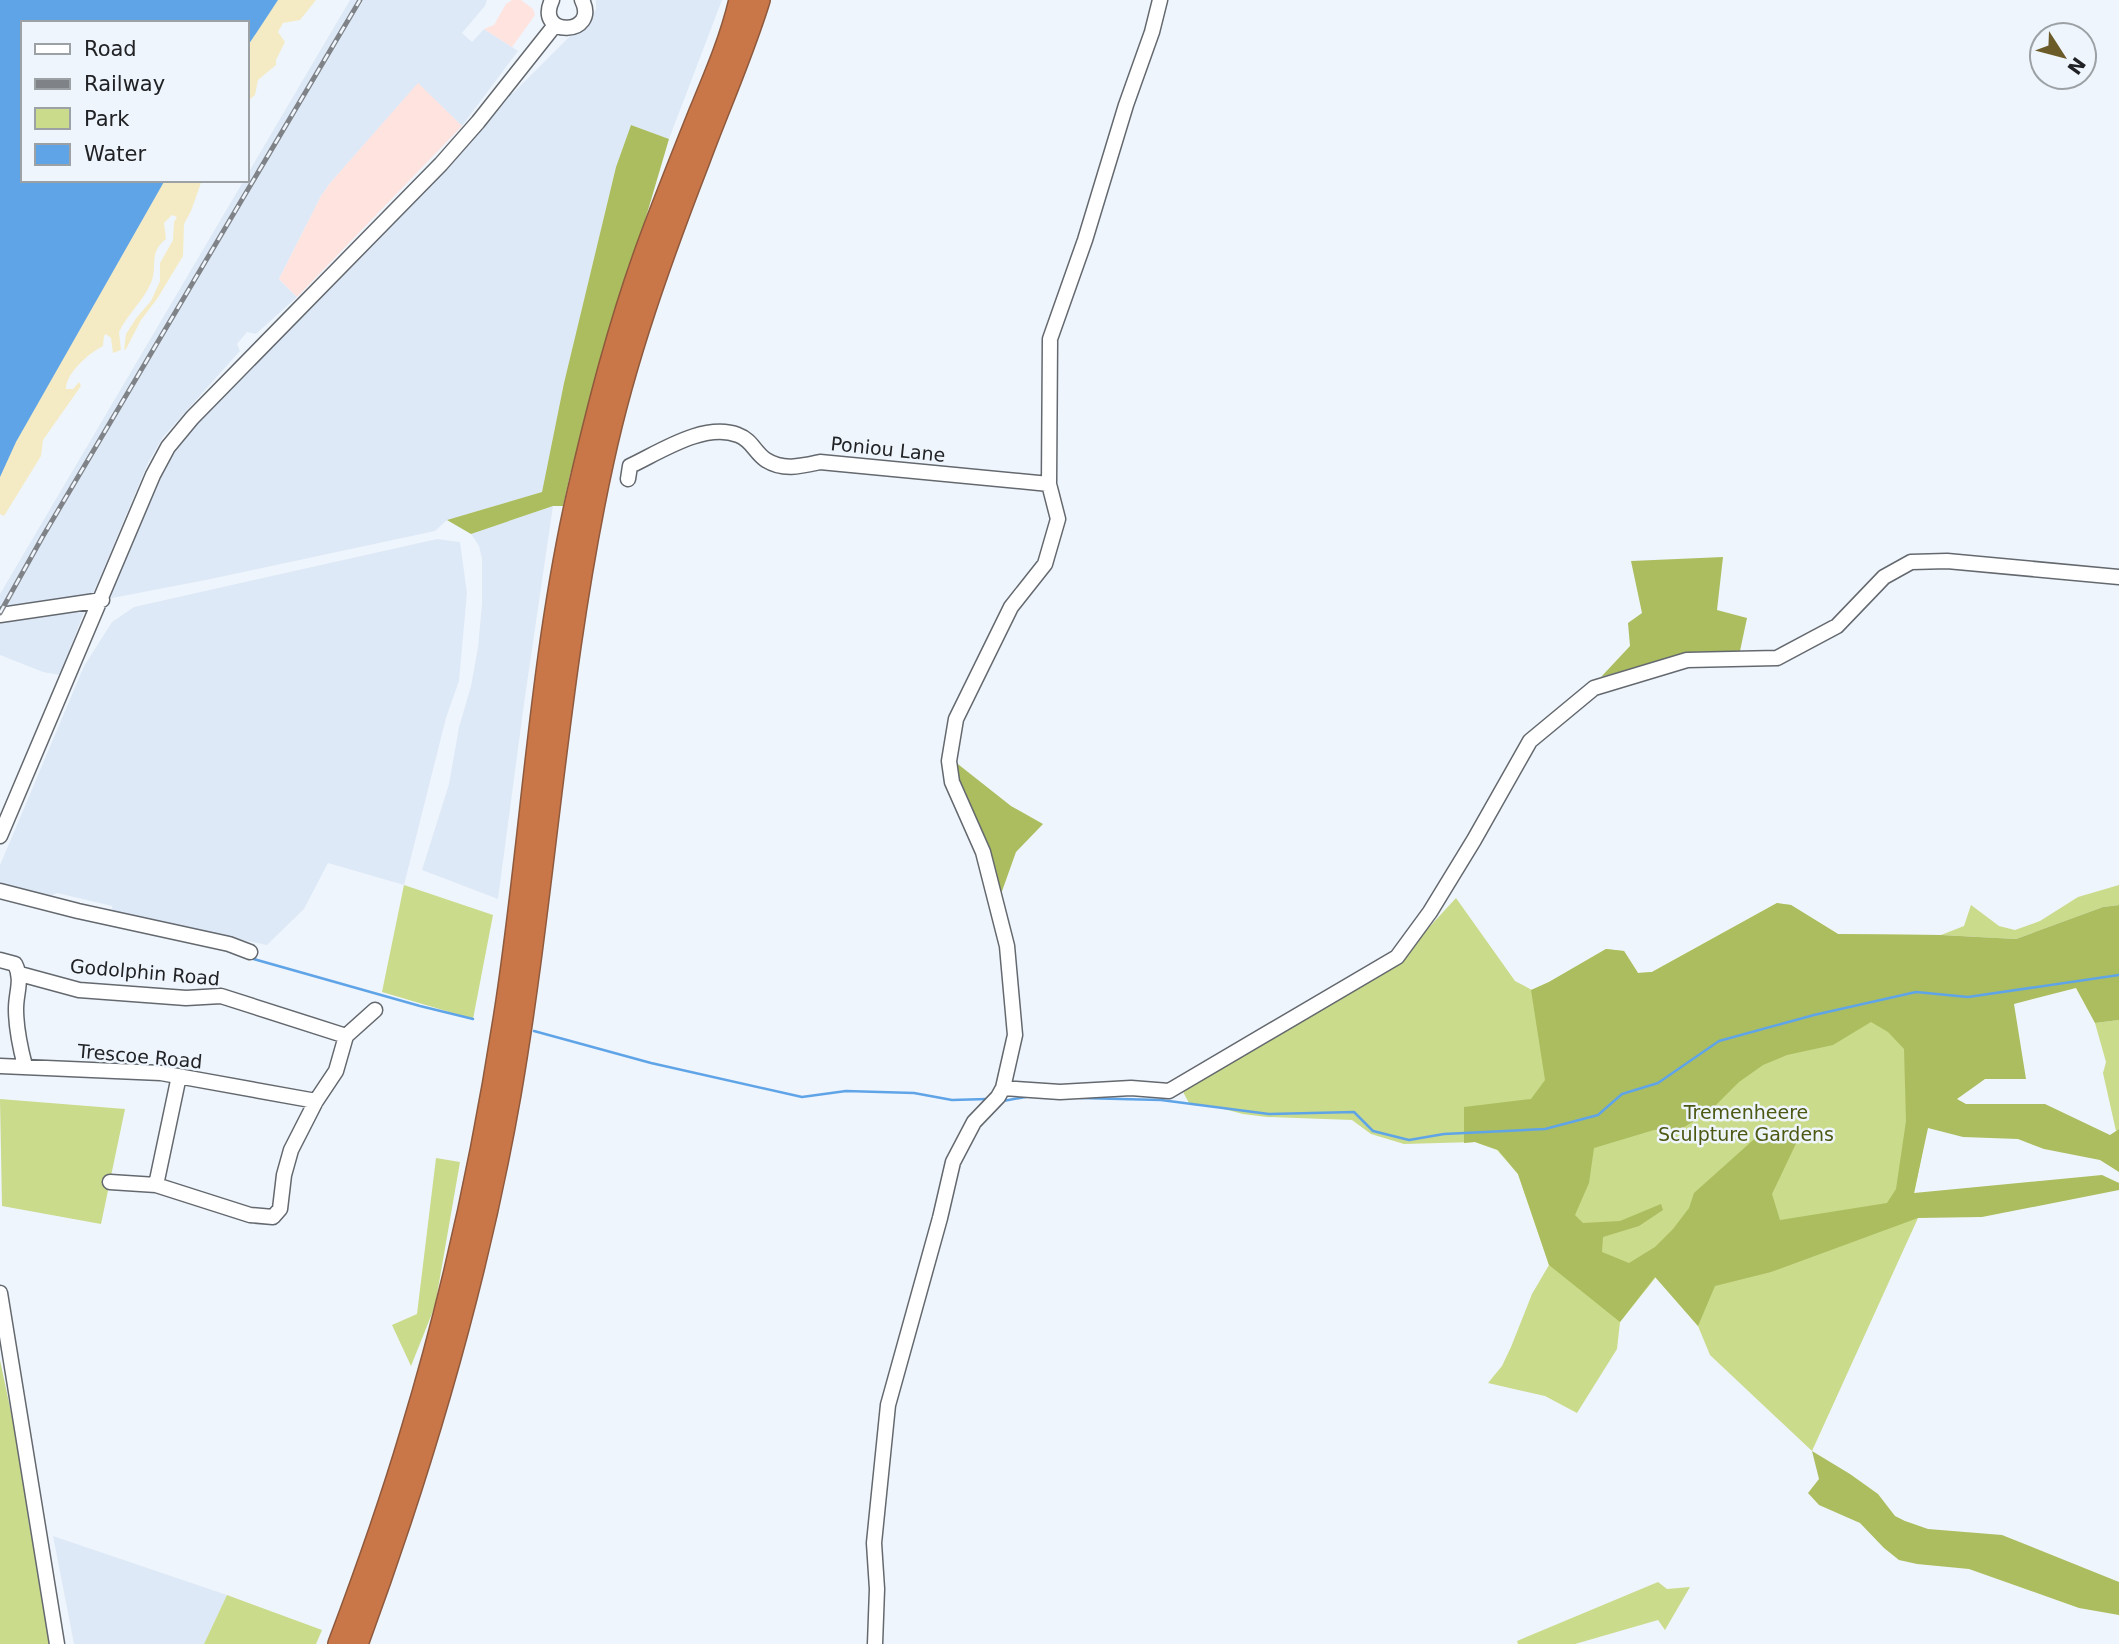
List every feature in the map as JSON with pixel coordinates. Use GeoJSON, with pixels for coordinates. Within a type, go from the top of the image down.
{"type":"FeatureCollection","features":[{"type":"Feature","properties":{"kind":"highway"},"geometry":{"type":"LineString","coordinates":[[339,1644],[412,1431],[445,1312],[475,1185],[506,1010],[556,618],[575,507],[593,432],[620,331],[651,239],[726,50],[740,0]]}},
{"type":"Feature","properties":{"kind":"highway"},"geometry":{"type":"LineString","coordinates":[[357,1644],[431,1427],[469,1288],[494,1175],[525,996],[577,591],[604,456],[663,254],[747,39],[759,0]]}},
{"type":"Feature","properties":{"kind":"street"},"geometry":{"type":"LineString","coordinates":[[552,0],[549,15],[555,25],[566,29],[581,22],[585,10],[582,0]]}},
{"type":"Feature","properties":{"kind":"street"},"geometry":{"type":"LineString","coordinates":[[875,1644],[877,1589],[874,1543],[888,1405],[953,1162],[974,1122],[1003,1088],[1015,1035],[1007,946],[983,852],[952,782],[949,761],[956,719],[1011,607],[1045,564],[1058,519],[1049,484],[1050,339],[1085,240],[1160,0]]}},
{"type":"Feature","properties":{"kind":"street"},"geometry":{"type":"LineString","coordinates":[[0,836],[153,475],[168,447],[191,418],[441,164],[555,25]]}},
{"type":"Feature","properties":{"kind":"street","name":"Poniou Lane"},"geometry":{"type":"LineString","coordinates":[[628,479],[630,466],[697,434],[722,432],[737,434],[749,440],[766,460],[791,468],[820,462],[1049,484]]}},
{"type":"Feature","properties":{"kind":"street"},"geometry":{"type":"LineString","coordinates":[[1003,1088],[1060,1092],[1131,1088],[1169,1091],[1397,957],[1430,912],[1530,741],[1594,688],[1687,660],[1777,658],[1838,626],[1884,577],[1911,562],[1947,561],[2119,577]]}},
{"type":"Feature","properties":{"kind":"street"},"geometry":{"type":"LineString","coordinates":[[0,615],[102,600]]}},
{"type":"Feature","properties":{"kind":"street"},"geometry":{"type":"LineString","coordinates":[[0,891],[229,944],[250,952]]}},
{"type":"Feature","properties":{"kind":"street","name":"Godolphin Road"},"geometry":{"type":"LineString","coordinates":[[0,960],[15,964],[20,974],[79,990],[186,998],[221,996],[346,1036]]}},
{"type":"Feature","properties":{"kind":"street"},"geometry":{"type":"LineString","coordinates":[[20,974],[16,1008],[24,1066]]}},
{"type":"Feature","properties":{"kind":"street"},"geometry":{"type":"LineString","coordinates":[[110,1182],[156,1185],[250,1215],[273,1217],[280,1209],[284,1175],[291,1150],[316,1101],[336,1071],[346,1036],[374,1010]]}},
{"type":"Feature","properties":{"kind":"street","name":"Trescoe Road"},"geometry":{"type":"LineString","coordinates":[[0,1066],[179,1076],[316,1101]]}},
{"type":"Feature","properties":{"kind":"street"},"geometry":{"type":"LineString","coordinates":[[156,1185],[179,1076]]}},
{"type":"Feature","properties":{"kind":"street"},"geometry":{"type":"LineString","coordinates":[[0,1293],[57,1644]]}},
{"type":"Feature","properties":{"kind":"shaded area"},"geometry":{"type":"Polygon","coordinates":[[[350,0],[487,0],[462,33],[472,42],[484,29],[518,51],[462,126],[418,84],[331,182],[321,196],[279,279],[297,297],[256,334],[247,332],[237,344],[240,351],[163,437],[148,463],[93,594],[0,609],[0,594],[243,182],[248,182],[248,173],[350,0]]]}},
{"type":"Feature","properties":{"kind":"shaded area"},"geometry":{"type":"Polygon","coordinates":[[[512,0],[521,0],[533,9],[535,15],[512,47],[484,29],[494,25],[506,4],[512,0]]]}},
{"type":"Feature","properties":{"kind":"shaded area"},"geometry":{"type":"Polygon","coordinates":[[[596,0],[722,0],[669,139],[631,125],[616,167],[564,383],[542,492],[447,520],[435,531],[102,600],[168,447],[504,90],[512,94],[596,10],[596,0]]]}},
{"type":"Feature","properties":{"kind":"shaded area"},"geometry":{"type":"Polygon","coordinates":[[[418,83],[462,126],[297,297],[279,279],[321,196],[418,83]]]}},
{"type":"Feature","properties":{"kind":"shaded area"},"geometry":{"type":"Polygon","coordinates":[[[553,506],[498,899],[422,870],[449,784],[478,647],[482,559],[479,546],[471,534],[553,506]]]}},
{"type":"Feature","properties":{"kind":"shaded area"},"geometry":{"type":"Polygon","coordinates":[[[437,539],[460,542],[467,593],[459,681],[446,718],[404,885],[328,863],[304,909],[267,945],[112,913],[112,906],[57,893],[44,899],[0,888],[0,865],[84,666],[112,622],[134,607],[437,539]]]}},
{"type":"Feature","properties":{"kind":"shaded area"},"geometry":{"type":"Polygon","coordinates":[[[84,612],[60,675],[43,672],[0,655],[0,620],[84,612]]]}},
{"type":"Feature","properties":{"kind":"shaded area"},"geometry":{"type":"Polygon","coordinates":[[[53,1536],[227,1595],[204,1644],[74,1644],[53,1536]]]}},
{"type":"Feature","properties":{"kind":"green space"},"geometry":{"type":"Polygon","coordinates":[[[631,125],[669,139],[563,506],[553,506],[471,534],[447,520],[542,492],[564,383],[616,167],[631,125]]]}},
{"type":"Feature","properties":{"kind":"green space"},"geometry":{"type":"Polygon","coordinates":[[[1723,557],[1717,610],[1747,618],[1740,651],[1690,652],[1601,677],[1630,646],[1628,623],[1642,613],[1631,561],[1723,557]]]}},
{"type":"Feature","properties":{"kind":"green space"},"geometry":{"type":"Polygon","coordinates":[[[954,761],[1011,806],[1043,824],[1016,852],[1001,894],[987,841],[959,784],[954,761]]]}},
{"type":"Feature","properties":{"kind":"green space"},"geometry":{"type":"Polygon","coordinates":[[[404,885],[493,915],[473,1019],[382,992],[404,885]]]}},
{"type":"Feature","properties":{"kind":"green space"},"geometry":{"type":"Polygon","coordinates":[[[2119,885],[2119,905],[2103,907],[2016,939],[1941,935],[1964,926],[1971,905],[1999,926],[2015,930],[2040,921],[2078,897],[2119,885]]]}},
{"type":"Feature","properties":{"kind":"green space","name":"Tremenheere Sculpture Gardens"},"geometry":{"type":"Polygon","coordinates":[[[1456,898],[1515,981],[1532,990],[1606,949],[1624,951],[1638,973],[1652,972],[1777,903],[1791,905],[1838,934],[1941,935],[1933,1099],[1914,1194],[1918,1218],[1812,1451],[1710,1355],[1698,1326],[1656,1277],[1620,1322],[1617,1349],[1577,1413],[1545,1396],[1488,1383],[1502,1366],[1532,1294],[1549,1265],[1518,1174],[1497,1150],[1475,1142],[1404,1144],[1371,1134],[1352,1120],[1267,1117],[1212,1106],[1190,1105],[1181,1088],[1410,948],[1456,898]]]}},
{"type":"Feature","properties":{"kind":"green space"},"geometry":{"type":"Polygon","coordinates":[[[1777,903],[1791,905],[1838,934],[2016,939],[2103,907],[2119,905],[2119,1020],[2095,1023],[2076,988],[2014,1004],[2026,1079],[1985,1079],[1957,1099],[1966,1104],[2045,1104],[2110,1135],[2119,1129],[2119,1172],[2100,1160],[2044,1149],[2018,1139],[1963,1137],[1928,1128],[1914,1193],[2102,1175],[2119,1183],[2119,1190],[1982,1217],[1918,1218],[1771,1272],[1715,1286],[1698,1326],[1655,1277],[1620,1322],[1549,1265],[1518,1174],[1498,1150],[1475,1142],[1464,1143],[1464,1107],[1531,1099],[1545,1080],[1531,990],[1606,949],[1624,951],[1638,973],[1652,972],[1777,903]],[[1871,1022],[1833,1045],[1787,1055],[1763,1065],[1739,1082],[1712,1109],[1683,1128],[1654,1130],[1594,1148],[1589,1183],[1575,1215],[1583,1223],[1620,1221],[1661,1204],[1663,1210],[1639,1226],[1603,1237],[1602,1252],[1629,1263],[1655,1247],[1689,1208],[1694,1193],[1761,1133],[1796,1128],[1801,1133],[1772,1194],[1780,1220],[1887,1203],[1896,1189],[1906,1121],[1904,1049],[1888,1032],[1871,1022]]]}},
{"type":"Feature","properties":{"kind":"green space"},"geometry":{"type":"Polygon","coordinates":[[[2119,1020],[2119,1129],[2116,1131],[2103,1073],[2106,1062],[2095,1023],[2119,1020]]]}},
{"type":"Feature","properties":{"kind":"green space"},"geometry":{"type":"Polygon","coordinates":[[[0,1099],[125,1109],[101,1224],[2,1206],[0,1099]]]}},
{"type":"Feature","properties":{"kind":"green space"},"geometry":{"type":"Polygon","coordinates":[[[436,1158],[460,1162],[435,1306],[411,1366],[392,1325],[417,1314],[436,1158]]]}},
{"type":"Feature","properties":{"kind":"green space"},"geometry":{"type":"Polygon","coordinates":[[[0,1360],[21,1460],[29,1524],[57,1644],[0,1644],[0,1360]]]}},
{"type":"Feature","properties":{"kind":"green space"},"geometry":{"type":"Polygon","coordinates":[[[1812,1451],[1878,1494],[1895,1516],[1905,1521],[1928,1529],[2002,1535],[2119,1582],[2119,1615],[2079,1608],[1969,1569],[1899,1560],[1860,1523],[1819,1505],[1808,1493],[1819,1479],[1812,1451]]]}},
{"type":"Feature","properties":{"kind":"green space"},"geometry":{"type":"Polygon","coordinates":[[[1658,1582],[1667,1589],[1690,1587],[1665,1630],[1658,1620],[1575,1644],[1518,1644],[1517,1641],[1658,1582]]]}},
{"type":"Feature","properties":{"kind":"green space"},"geometry":{"type":"Polygon","coordinates":[[[227,1595],[322,1630],[316,1644],[204,1644],[227,1595]]]}},
{"type":"Feature","properties":{"kind":"sand"},"geometry":{"type":"Polygon","coordinates":[[[0,0],[316,0],[300,20],[283,23],[278,32],[285,42],[276,65],[258,80],[255,95],[248,101],[248,21],[21,21],[21,182],[201,182],[184,224],[183,256],[157,299],[124,350],[126,334],[151,301],[160,281],[160,263],[173,240],[177,217],[172,215],[164,223],[166,239],[155,255],[150,285],[119,332],[121,350],[113,353],[111,338],[106,334],[103,346],[91,353],[74,370],[66,389],[73,389],[79,382],[81,386],[43,440],[41,456],[4,516],[0,514],[0,0]]]}},
{"type":"Feature","properties":{"kind":"water"},"geometry":{"type":"Polygon","coordinates":[[[0,0],[278,0],[248,45],[248,21],[21,21],[21,182],[164,182],[16,442],[0,477],[0,0]]]}},
{"type":"Feature","properties":{"kind":"waterway"},"geometry":{"type":"LineString","coordinates":[[250,958],[473,1019]]}},
{"type":"Feature","properties":{"kind":"waterway"},"geometry":{"type":"LineString","coordinates":[[1080,1098],[1161,1100],[1269,1114],[1354,1112],[1373,1131],[1409,1140],[1444,1134],[1545,1129],[1598,1115],[1622,1094],[1658,1083],[1719,1041],[1814,1015],[1916,992],[1968,997],[2119,975]]}},
{"type":"Feature","properties":{"kind":"waterway"},"geometry":{"type":"LineString","coordinates":[[534,1031],[651,1063],[802,1097],[846,1091],[914,1093],[952,1100],[987,1099]]}},
{"type":"Feature","properties":{"kind":"waterway"},"geometry":{"type":"LineString","coordinates":[[1003,1101],[1031,1096]]}},
{"type":"Feature","properties":{"kind":"railway"},"geometry":{"type":"LineString","coordinates":[[0,613],[360,0]]}}]}
